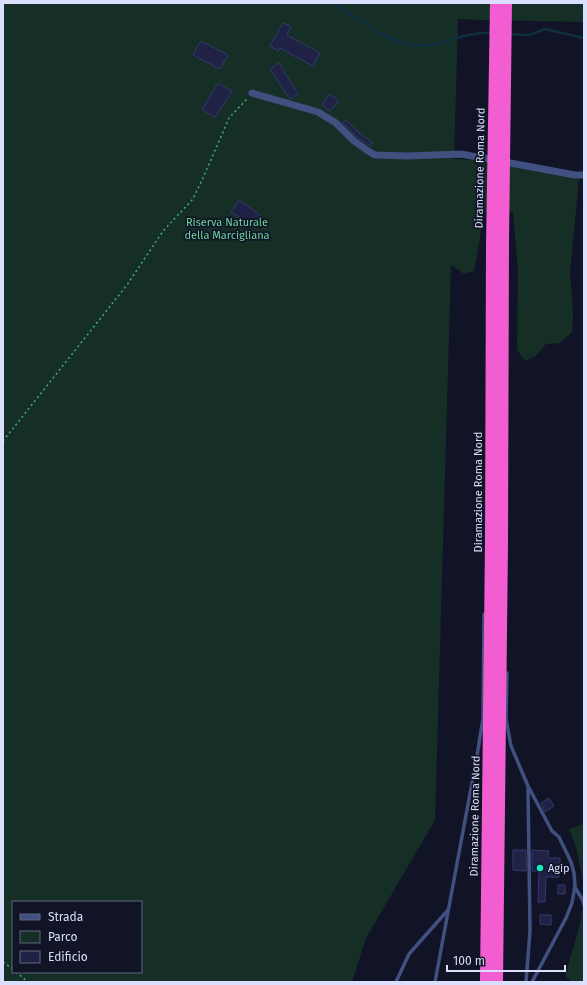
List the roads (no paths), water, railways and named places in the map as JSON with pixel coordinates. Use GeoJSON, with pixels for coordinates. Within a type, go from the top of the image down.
{"type":"FeatureCollection","features":[{"type":"Feature","properties":{"kind":"highway","name":"Diramazione Roma Nord"},"geometry":{"type":"LineString","coordinates":[[496,3],[497,982]]}},
{"type":"Feature","properties":{"kind":"highway","name":"Diramazione Roma Nord"},"geometry":{"type":"LineString","coordinates":[[497,244],[506,3]]}},
{"type":"Feature","properties":{"kind":"highway","name":"Diramazione Roma Nord"},"geometry":{"type":"LineString","coordinates":[[486,982],[496,543]]}},
{"type":"Feature","properties":{"kind":"street"},"geometry":{"type":"LineString","coordinates":[[252,93],[318,112],[336,123],[354,142],[375,155],[407,156],[462,154],[575,176],[584,175]]}},
{"type":"Feature","properties":{"kind":"lane"},"geometry":{"type":"LineString","coordinates":[[496,543],[506,579]]}},
{"type":"Feature","properties":{"kind":"lane"},"geometry":{"type":"LineString","coordinates":[[486,580],[496,543]]}},
{"type":"Feature","properties":{"kind":"lane"},"geometry":{"type":"LineString","coordinates":[[435,982],[483,718],[484,610]]}},
{"type":"Feature","properties":{"kind":"lane"},"geometry":{"type":"LineString","coordinates":[[506,672],[506,719],[512,746],[528,786],[552,831],[559,837],[571,862],[575,886],[577,892],[582,897],[584,906]]}},
{"type":"Feature","properties":{"kind":"lane"},"geometry":{"type":"LineString","coordinates":[[526,982],[530,931],[528,786]]}},
{"type":"Feature","properties":{"kind":"lane"},"geometry":{"type":"LineString","coordinates":[[532,982],[566,918],[572,903],[575,886]]}},
{"type":"Feature","properties":{"kind":"lane"},"geometry":{"type":"LineString","coordinates":[[396,982],[410,954],[448,909]]}},
{"type":"Feature","properties":{"kind":"waterway"},"geometry":{"type":"LineString","coordinates":[[333,3],[385,36],[411,46],[435,45],[463,36],[492,33]]}},
{"type":"Feature","properties":{"kind":"waterway"},"geometry":{"type":"LineString","coordinates":[[509,34],[529,35],[545,29],[584,38]]}},
{"type":"Feature","properties":{"kind":"place","name":"Agip"},"geometry":{"type":"Point","coordinates":[540,868]}},
{"type":"Feature","properties":{"kind":"park label","name":"Riserva Naturale della Marcigliana"},"geometry":{"type":"Point","coordinates":[227,228]}}]}
